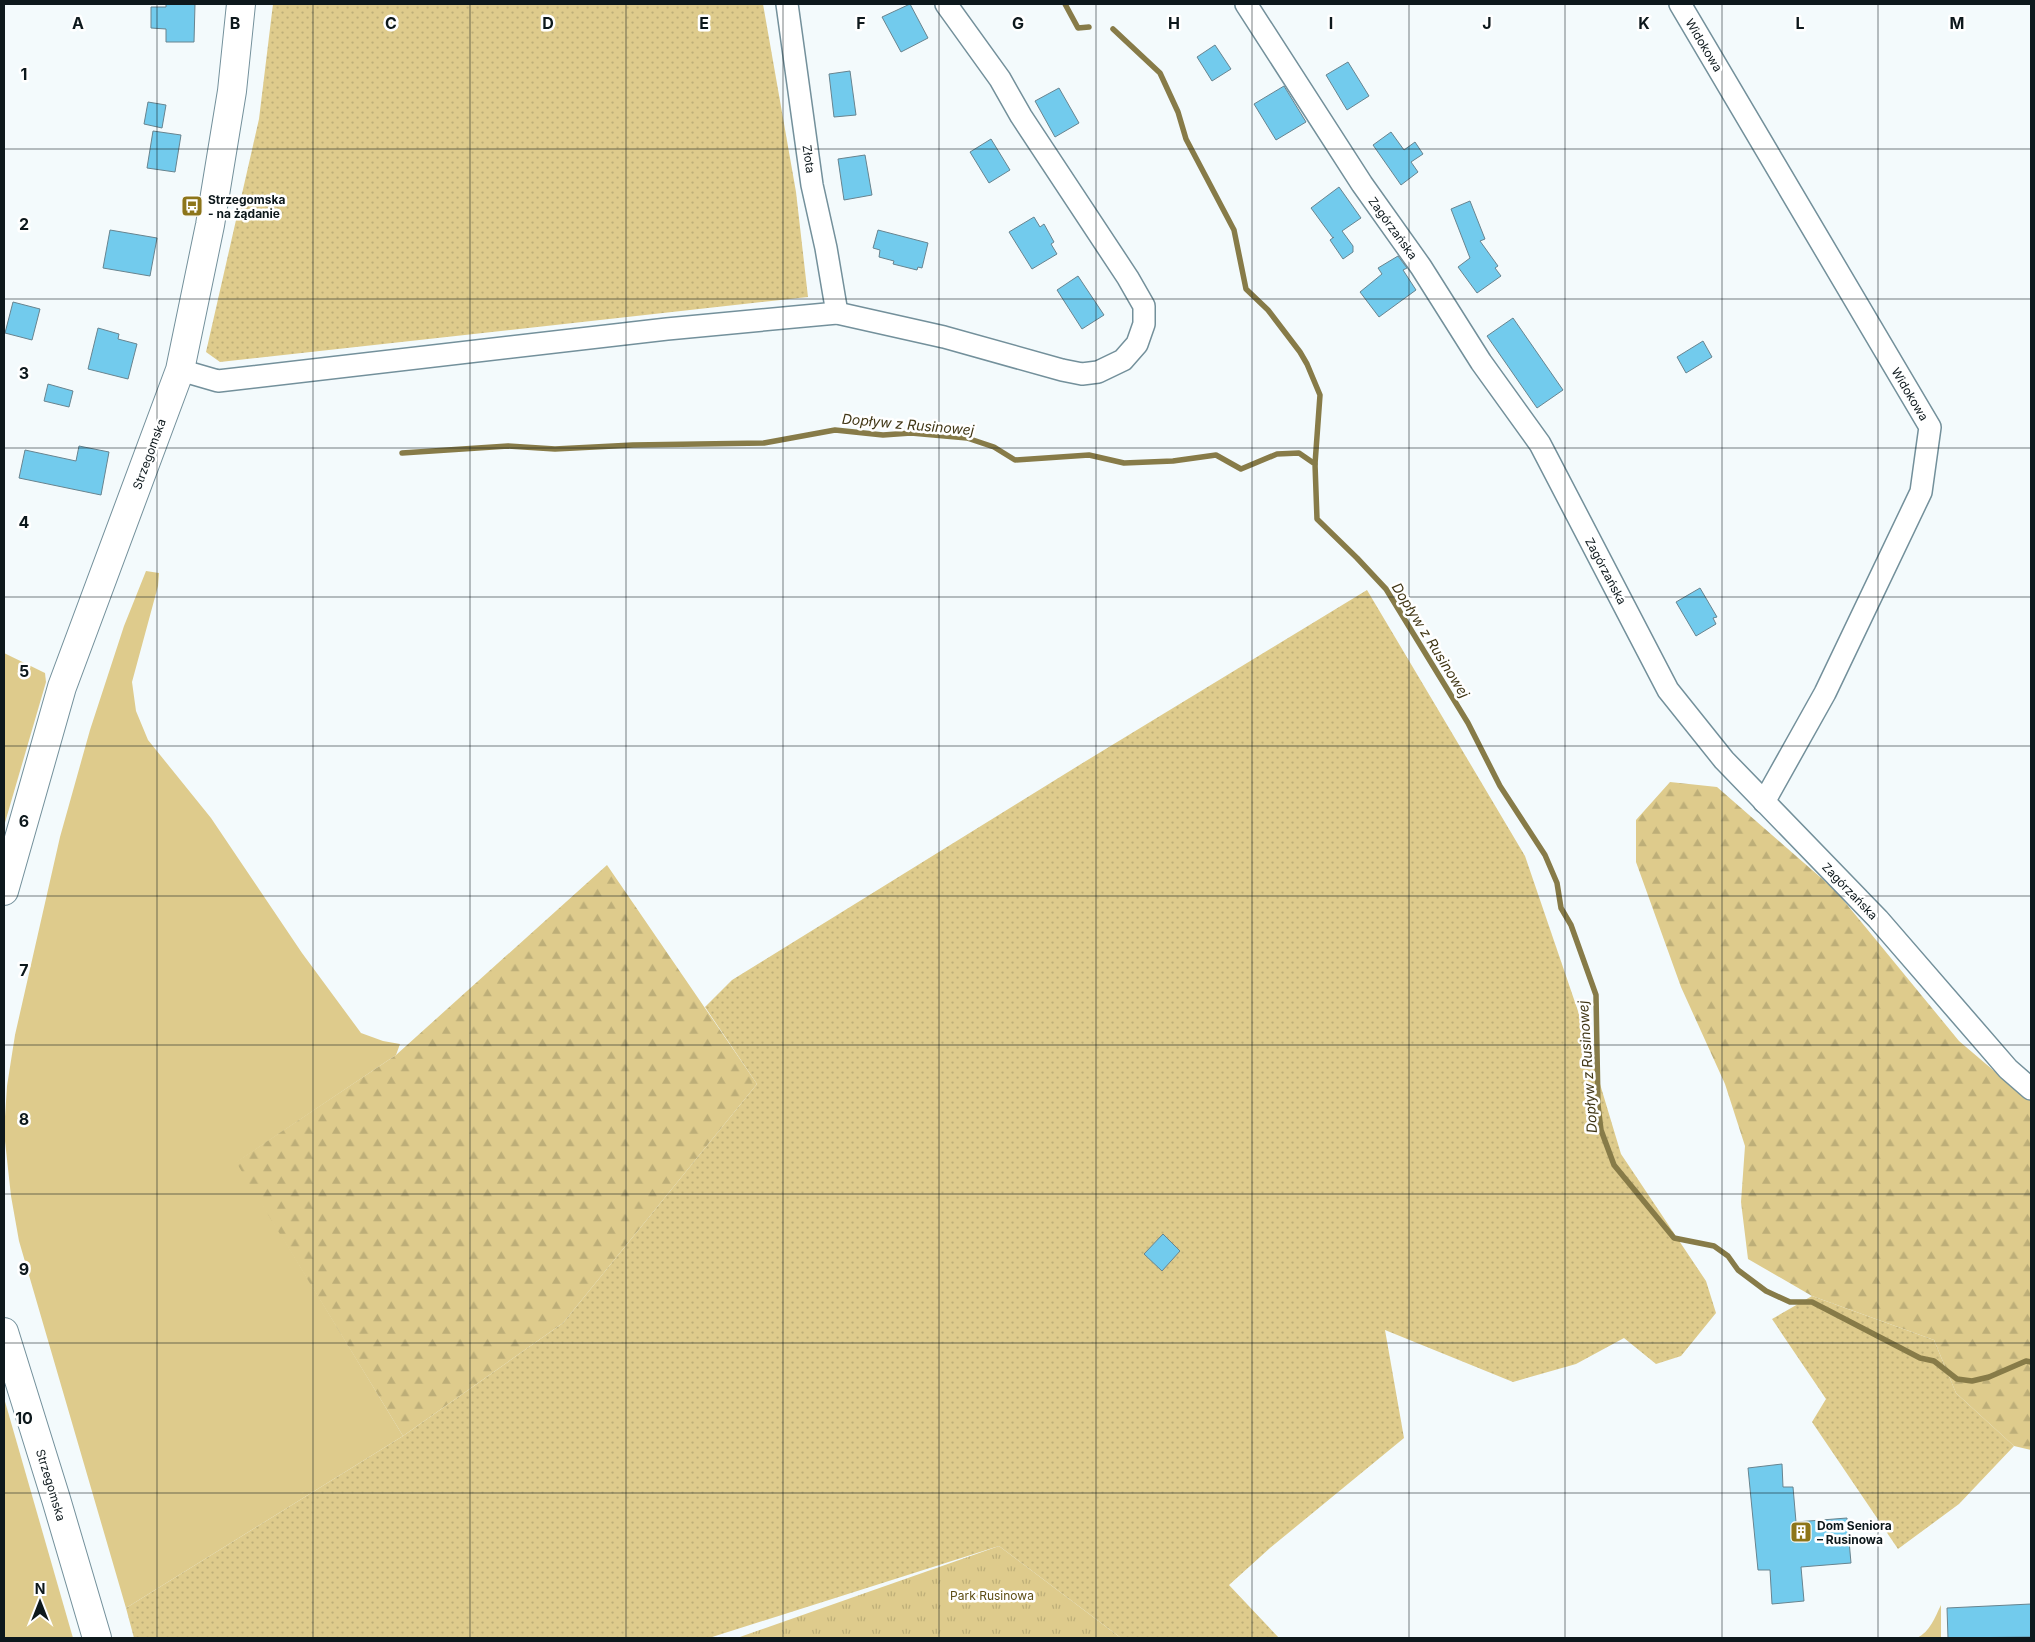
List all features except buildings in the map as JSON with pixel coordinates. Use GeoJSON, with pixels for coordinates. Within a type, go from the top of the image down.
{"type":"FeatureCollection","features":[{"type":"Feature","properties":{"kind":"main road","name":"Strzegomska"},"geometry":{"type":"LineString","coordinates":[[4,892],[62,687],[180,370],[210,225],[232,91],[241,4]]}},
{"type":"Feature","properties":{"kind":"main road","name":"Strzegomska"},"geometry":{"type":"LineString","coordinates":[[4,1332],[97,1638]]}},
{"type":"Feature","properties":{"kind":"street","name":"Złota"},"geometry":{"type":"LineString","coordinates":[[787,4],[812,186],[826,248],[837,313]]}},
{"type":"Feature","properties":{"kind":"street"},"geometry":{"type":"LineString","coordinates":[[180,370],[218,381],[667,330],[837,313],[944,337],[1082,374],[1098,372],[1124,360],[1137,344],[1144,324],[1144,306],[1128,278],[1021,116],[1000,80],[946,4]]}},
{"type":"Feature","properties":{"kind":"street","name":"Zagórzańska"},"geometry":{"type":"LineString","coordinates":[[1246,4],[1362,184],[1421,267],[1480,362],[1540,444],[1668,690],[1724,760],[1878,919],[2008,1069],[2031,1088]]}},
{"type":"Feature","properties":{"kind":"street","name":"Widokowa"},"geometry":{"type":"LineString","coordinates":[[1680,4],[1930,427],[1921,492],[1825,693],[1764,802]]}},
{"type":"Feature","properties":{"kind":"green space"},"geometry":{"type":"Polygon","coordinates":[[[273,4],[763,4],[796,192],[808,297],[220,362],[206,352],[259,119],[273,4]]]}},
{"type":"Feature","properties":{"kind":"green space"},"geometry":{"type":"Polygon","coordinates":[[[146,571],[159,573],[158,586],[132,682],[136,711],[148,740],[211,818],[302,953],[361,1033],[383,1041],[400,1044],[396,1055],[237,1162],[403,1436],[126,1608],[19,1241],[11,1196],[4,1132],[7,1086],[15,1035],[60,837],[90,730],[124,626],[146,571]]]}},
{"type":"Feature","properties":{"kind":"green space"},"geometry":{"type":"Polygon","coordinates":[[[1367,590],[1525,856],[1579,1014],[1621,1154],[1706,1281],[1716,1313],[1681,1356],[1656,1364],[1624,1338],[1576,1364],[1513,1382],[1385,1330],[1404,1438],[1270,1548],[1229,1585],[1279,1638],[1121,1638],[999,1546],[709,1638],[134,1638],[126,1608],[403,1436],[563,1323],[757,1084],[705,1007],[732,980],[1367,590]]]}},
{"type":"Feature","properties":{"kind":"green space"},"geometry":{"type":"Polygon","coordinates":[[[4,653],[45,673],[46,682],[4,826],[4,653]]]}},
{"type":"Feature","properties":{"kind":"green space"},"geometry":{"type":"Polygon","coordinates":[[[1670,782],[1717,787],[1835,890],[1959,1041],[2013,1087],[2031,1094],[2031,1450],[2014,1446],[1956,1393],[1934,1340],[1812,1296],[1748,1259],[1741,1202],[1745,1146],[1725,1084],[1681,987],[1636,862],[1636,820],[1670,782]]]}},
{"type":"Feature","properties":{"kind":"green space"},"geometry":{"type":"Polygon","coordinates":[[[607,865],[757,1084],[563,1323],[403,1436],[236,1162],[396,1055],[607,865]]]}},
{"type":"Feature","properties":{"kind":"green space"},"geometry":{"type":"Polygon","coordinates":[[[1812,1296],[1934,1340],[1956,1393],[2014,1446],[1959,1504],[1898,1549],[1812,1422],[1826,1399],[1772,1319],[1812,1296]]]}},
{"type":"Feature","properties":{"kind":"green space"},"geometry":{"type":"Polygon","coordinates":[[[4,1398],[73,1638],[4,1638],[4,1398]]]}},
{"type":"Feature","properties":{"kind":"green space","name":"Park Rusinowa"},"geometry":{"type":"Polygon","coordinates":[[[999,1546],[1121,1638],[737,1638],[999,1546]]]}},
{"type":"Feature","properties":{"kind":"green space"},"geometry":{"type":"Polygon","coordinates":[[[1941,1605],[1941,1638],[1917,1638],[1929,1628],[1941,1605]]]}},
{"type":"Feature","properties":{"kind":"waterway"},"geometry":{"type":"LineString","coordinates":[[1065,4],[1078,28],[1089,27]]}},
{"type":"Feature","properties":{"kind":"waterway"},"geometry":{"type":"LineString","coordinates":[[1113,29],[1160,73],[1178,112],[1186,139],[1234,230],[1246,289],[1268,310],[1307,364],[1320,395],[1315,464]]}},
{"type":"Feature","properties":{"kind":"waterway","name":"Dopływ z Rusinowej"},"geometry":{"type":"LineString","coordinates":[[402,453],[508,446],[555,449],[633,445],[764,443],[835,430],[883,435],[911,433],[967,438],[994,447],[1015,460],[1089,455],[1124,463],[1173,461],[1216,455],[1241,469],[1277,454],[1299,453],[1315,464],[1317,519],[1386,589],[1468,723],[1500,786],[1545,855],[1557,883],[1561,908],[1571,925],[1596,995],[1598,1105],[1601,1130],[1614,1165],[1674,1238],[1714,1246],[1728,1256],[1738,1270],[1766,1291],[1790,1302],[1812,1302],[1920,1358],[1934,1361],[1957,1379],[1972,1381],[1989,1377],[2026,1361],[2031,1362]]}},
{"type":"Feature","properties":{"kind":"place","name":"Strzegomska - na żądanie"},"geometry":{"type":"Point","coordinates":[192,206]}},
{"type":"Feature","properties":{"kind":"place","name":"Dom Seniora – Rusinowa"},"geometry":{"type":"Point","coordinates":[1801,1532]}}]}
